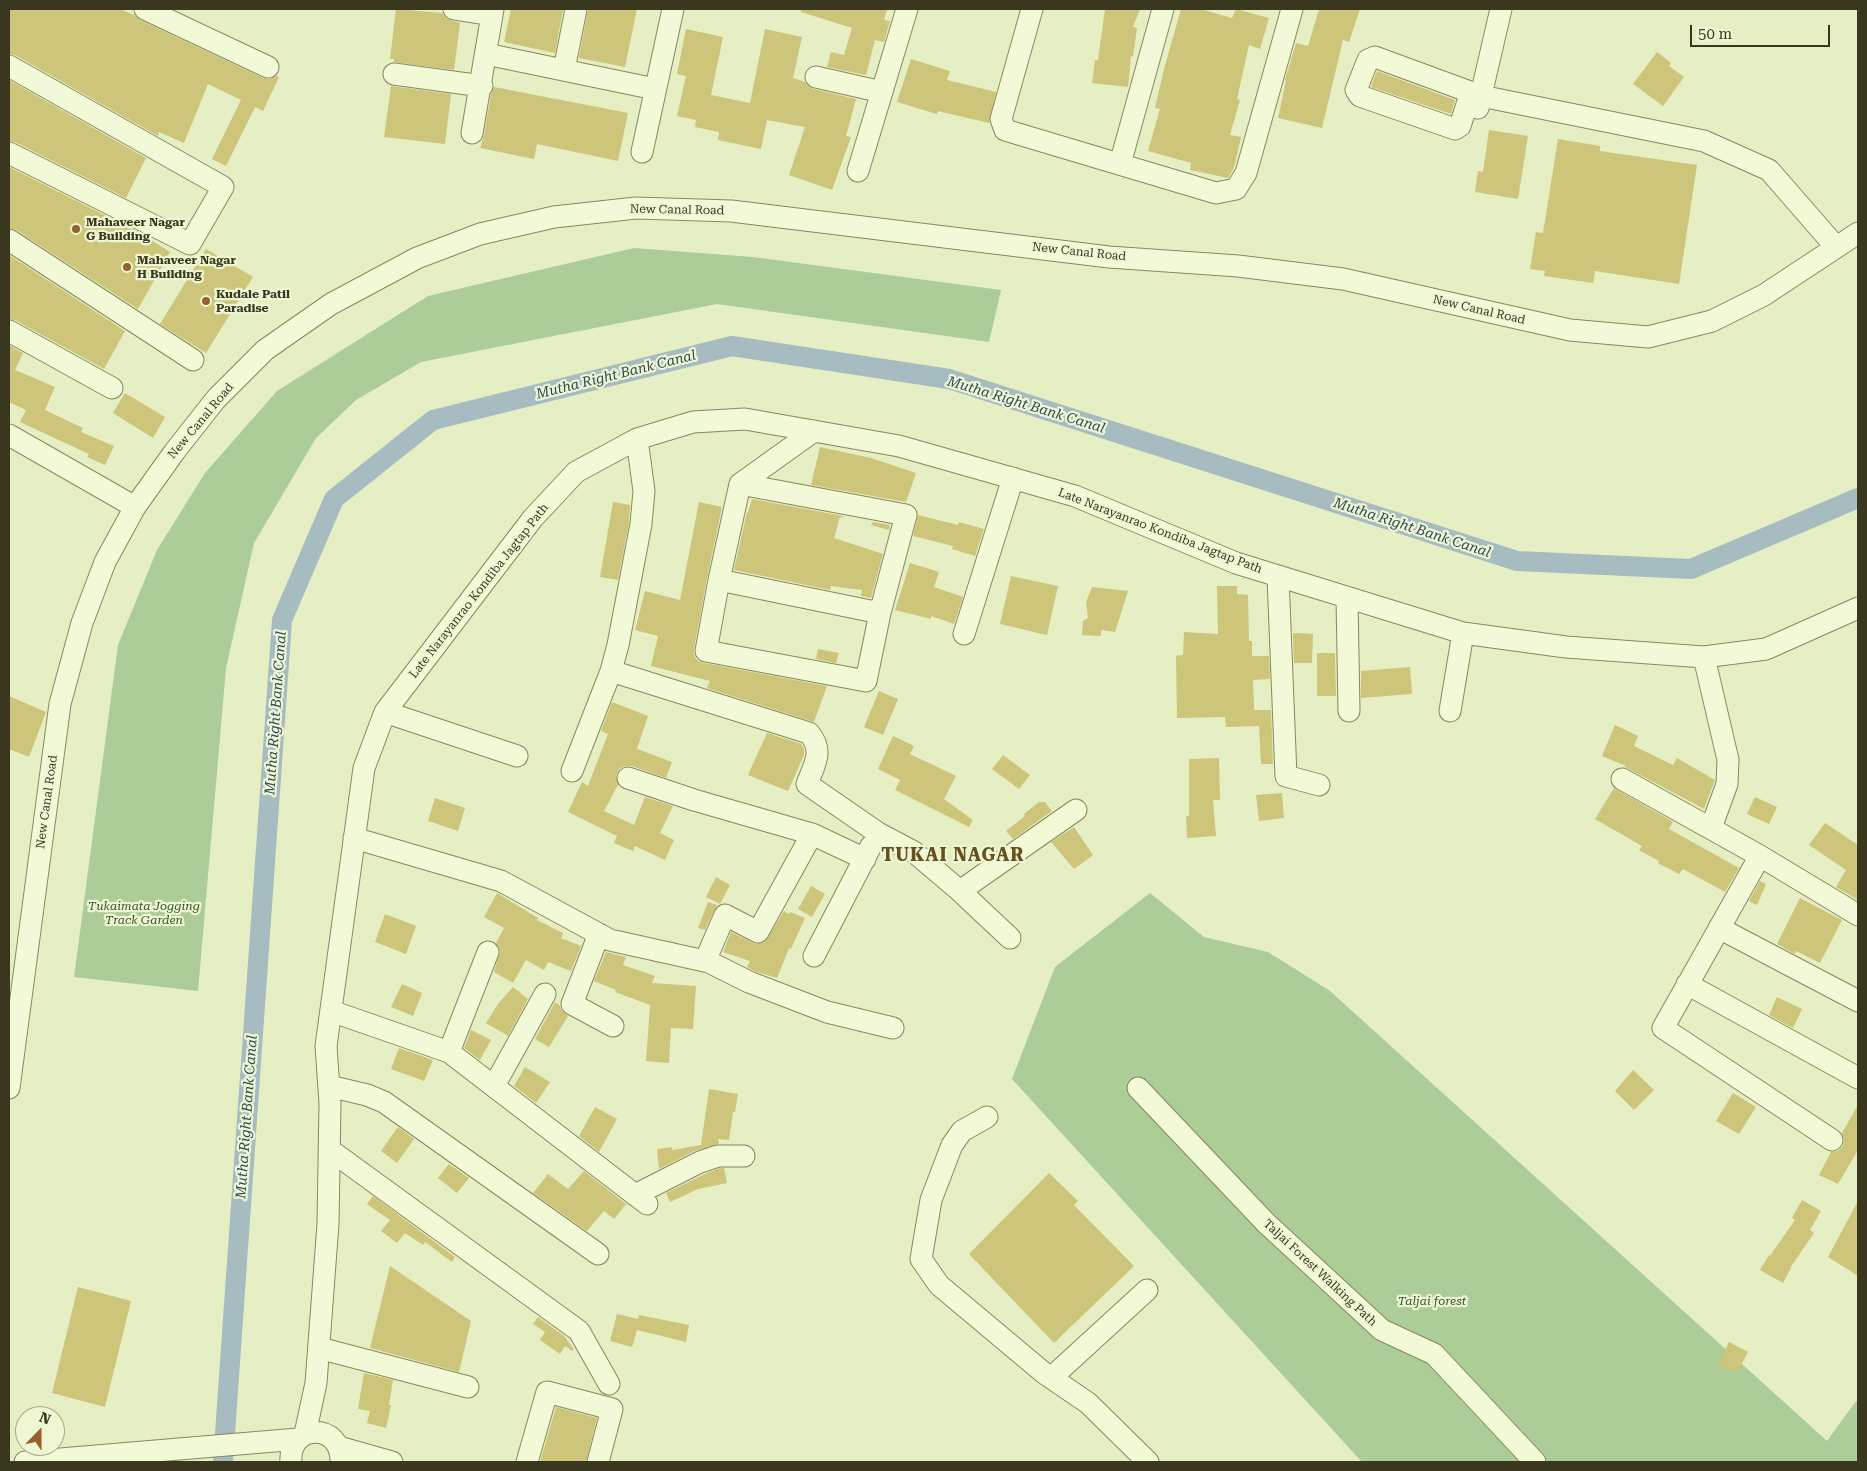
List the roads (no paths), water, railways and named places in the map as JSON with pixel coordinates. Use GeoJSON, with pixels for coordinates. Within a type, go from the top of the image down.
{"type":"FeatureCollection","features":[{"type":"Feature","properties":{"kind":"street"},"geometry":{"type":"LineString","coordinates":[[145,9],[268,67]]}},
{"type":"Feature","properties":{"kind":"street"},"geometry":{"type":"LineString","coordinates":[[454,9],[493,12],[482,86],[472,133]]}},
{"type":"Feature","properties":{"kind":"street"},"geometry":{"type":"LineString","coordinates":[[564,70],[576,9]]}},
{"type":"Feature","properties":{"kind":"street"},"geometry":{"type":"LineString","coordinates":[[642,152],[673,9]]}},
{"type":"Feature","properties":{"kind":"street"},"geometry":{"type":"LineString","coordinates":[[858,171],[907,9]]}},
{"type":"Feature","properties":{"kind":"street"},"geometry":{"type":"LineString","coordinates":[[1032,9],[1001,119],[1005,130],[1216,193],[1236,188],[1246,173],[1292,9]]}},
{"type":"Feature","properties":{"kind":"street"},"geometry":{"type":"LineString","coordinates":[[1120,164],[1163,9]]}},
{"type":"Feature","properties":{"kind":"street"},"geometry":{"type":"LineString","coordinates":[[1470,136],[1476,94],[1501,9]]}},
{"type":"Feature","properties":{"kind":"street"},"geometry":{"type":"LineString","coordinates":[[486,54],[655,89]]}},
{"type":"Feature","properties":{"kind":"street"},"geometry":{"type":"LineString","coordinates":[[1476,94],[1460,126],[1455,129],[1360,96],[1356,90],[1368,60],[1375,57],[1476,94],[1704,141],[1769,170],[1836,247]]}},
{"type":"Feature","properties":{"kind":"street"},"geometry":{"type":"LineString","coordinates":[[9,66],[223,187],[190,244],[9,153]]}},
{"type":"Feature","properties":{"kind":"street"},"geometry":{"type":"LineString","coordinates":[[394,74],[482,86]]}},
{"type":"Feature","properties":{"kind":"street"},"geometry":{"type":"LineString","coordinates":[[816,77],[882,92]]}},
{"type":"Feature","properties":{"kind":"street","name":"New Canal Road"},"geometry":{"type":"LineString","coordinates":[[9,1088],[60,704],[82,623],[102,570],[135,507],[175,451],[216,399],[265,350],[331,304],[417,258],[480,234],[554,217],[636,208],[731,211],[1109,257],[1238,266],[1342,279],[1570,330],[1648,337],[1712,321],[1764,295],[1858,232]]}},
{"type":"Feature","properties":{"kind":"street"},"geometry":{"type":"LineString","coordinates":[[9,240],[193,360]]}},
{"type":"Feature","properties":{"kind":"street"},"geometry":{"type":"LineString","coordinates":[[9,332],[112,388]]}},
{"type":"Feature","properties":{"kind":"street","name":"Late Narayanrao Kondiba Jagtap Path"},"geometry":{"type":"LineString","coordinates":[[316,1383],[328,1224],[330,1150],[326,1046],[364,768],[384,712],[533,518],[576,472],[636,439],[693,422],[745,419],[899,446],[1075,496],[1236,564],[1347,598],[1463,633],[1566,648],[1704,656],[1766,649],[1858,608]]}},
{"type":"Feature","properties":{"kind":"street"},"geometry":{"type":"LineString","coordinates":[[740,484],[906,515],[880,613],[866,682],[706,651],[740,484],[814,431]]}},
{"type":"Feature","properties":{"kind":"street"},"geometry":{"type":"LineString","coordinates":[[9,435],[135,507]]}},
{"type":"Feature","properties":{"kind":"street"},"geometry":{"type":"LineString","coordinates":[[572,771],[611,671],[642,524],[644,491],[636,439]]}},
{"type":"Feature","properties":{"kind":"street"},"geometry":{"type":"LineString","coordinates":[[964,634],[1013,478]]}},
{"type":"Feature","properties":{"kind":"street"},"geometry":{"type":"LineString","coordinates":[[1278,577],[1286,776],[1319,784]]}},
{"type":"Feature","properties":{"kind":"street"},"geometry":{"type":"LineString","coordinates":[[719,580],[880,613]]}},
{"type":"Feature","properties":{"kind":"street"},"geometry":{"type":"LineString","coordinates":[[1347,598],[1349,711]]}},
{"type":"Feature","properties":{"kind":"street"},"geometry":{"type":"LineString","coordinates":[[1450,711],[1463,633]]}},
{"type":"Feature","properties":{"kind":"street"},"geometry":{"type":"LineString","coordinates":[[1704,656],[1728,760],[1727,784],[1711,828]]}},
{"type":"Feature","properties":{"kind":"street"},"geometry":{"type":"LineString","coordinates":[[611,671],[809,732],[816,741],[818,753],[807,784],[878,833],[914,852],[960,891],[1010,938]]}},
{"type":"Feature","properties":{"kind":"street"},"geometry":{"type":"LineString","coordinates":[[384,712],[517,756]]}},
{"type":"Feature","properties":{"kind":"street"},"geometry":{"type":"LineString","coordinates":[[628,778],[812,834],[865,859]]}},
{"type":"Feature","properties":{"kind":"street"},"geometry":{"type":"LineString","coordinates":[[1622,779],[1760,856],[1858,915]]}},
{"type":"Feature","properties":{"kind":"street"},"geometry":{"type":"LineString","coordinates":[[960,891],[1076,810]]}},
{"type":"Feature","properties":{"kind":"street"},"geometry":{"type":"LineString","coordinates":[[814,956],[878,833]]}},
{"type":"Feature","properties":{"kind":"street"},"geometry":{"type":"LineString","coordinates":[[705,961],[725,915],[758,932],[812,834]]}},
{"type":"Feature","properties":{"kind":"street"},"geometry":{"type":"LineString","coordinates":[[354,838],[501,881],[610,940],[705,961],[749,982],[827,1012],[893,1028]]}},
{"type":"Feature","properties":{"kind":"street"},"geometry":{"type":"LineString","coordinates":[[1760,856],[1662,1028],[1832,1140]]}},
{"type":"Feature","properties":{"kind":"street"},"geometry":{"type":"LineString","coordinates":[[1719,928],[1858,1001]]}},
{"type":"Feature","properties":{"kind":"street"},"geometry":{"type":"LineString","coordinates":[[599,934],[572,1004],[613,1026]]}},
{"type":"Feature","properties":{"kind":"street"},"geometry":{"type":"LineString","coordinates":[[449,1052],[488,952]]}},
{"type":"Feature","properties":{"kind":"street"},"geometry":{"type":"LineString","coordinates":[[1687,984],[1858,1078]]}},
{"type":"Feature","properties":{"kind":"street"},"geometry":{"type":"LineString","coordinates":[[494,1086],[545,994]]}},
{"type":"Feature","properties":{"kind":"street"},"geometry":{"type":"LineString","coordinates":[[331,1010],[449,1052],[641,1200],[700,1162],[718,1156],[744,1156]]}},
{"type":"Feature","properties":{"kind":"street"},"geometry":{"type":"LineString","coordinates":[[329,1086],[367,1095],[384,1102],[598,1254]]}},
{"type":"Feature","properties":{"kind":"street","name":"Taljai Forest Walking Path"},"geometry":{"type":"LineString","coordinates":[[1138,1088],[1266,1223],[1382,1330],[1434,1354],[1534,1462]]}},
{"type":"Feature","properties":{"kind":"street"},"geometry":{"type":"LineString","coordinates":[[987,1117],[962,1131],[952,1145],[931,1200],[921,1258],[939,1285],[1051,1378],[1088,1402],[1148,1462]]}},
{"type":"Feature","properties":{"kind":"street"},"geometry":{"type":"LineString","coordinates":[[330,1150],[578,1331],[609,1384]]}},
{"type":"Feature","properties":{"kind":"street"},"geometry":{"type":"LineString","coordinates":[[1051,1378],[1147,1290]]}},
{"type":"Feature","properties":{"kind":"street"},"geometry":{"type":"LineString","coordinates":[[319,1348],[468,1387]]}},
{"type":"Feature","properties":{"kind":"street"},"geometry":{"type":"LineString","coordinates":[[291,1462],[291,1453],[302,1437],[316,1383]]}},
{"type":"Feature","properties":{"kind":"street"},"geometry":{"type":"LineString","coordinates":[[316,1383],[336,1448]]}},
{"type":"Feature","properties":{"kind":"street"},"geometry":{"type":"LineString","coordinates":[[527,1462],[547,1392],[612,1410],[598,1462]]}},
{"type":"Feature","properties":{"kind":"street"},"geometry":{"type":"LineString","coordinates":[[25,1462],[274,1442],[321,1432],[336,1448],[381,1461]]}},
{"type":"Feature","properties":{"kind":"waterway","name":"Mutha Right Bank Canal"},"geometry":{"type":"LineString","coordinates":[[223,1462],[282,620],[334,499],[433,420],[732,346],[949,379],[1517,561],[1691,569],[1858,498]]}},
{"type":"Feature","properties":{"kind":"place","name":"Mahaveer Nagar G Building"},"geometry":{"type":"Point","coordinates":[76,229]}},
{"type":"Feature","properties":{"kind":"place","name":"Mahaveer Nagar H Building"},"geometry":{"type":"Point","coordinates":[127,267]}},
{"type":"Feature","properties":{"kind":"place","name":"Kudale Patil Paradise"},"geometry":{"type":"Point","coordinates":[206,301]}},
{"type":"Feature","properties":{"kind":"district","name":"TUKAI NAGAR"},"geometry":{"type":"Point","coordinates":[953,856]}},
{"type":"Feature","properties":{"kind":"park label","name":"Tukaimata Jogging Track Garden"},"geometry":{"type":"Point","coordinates":[144,913]}},
{"type":"Feature","properties":{"kind":"park label","name":"Taljai forest"},"geometry":{"type":"Point","coordinates":[1432,1301]}}]}
